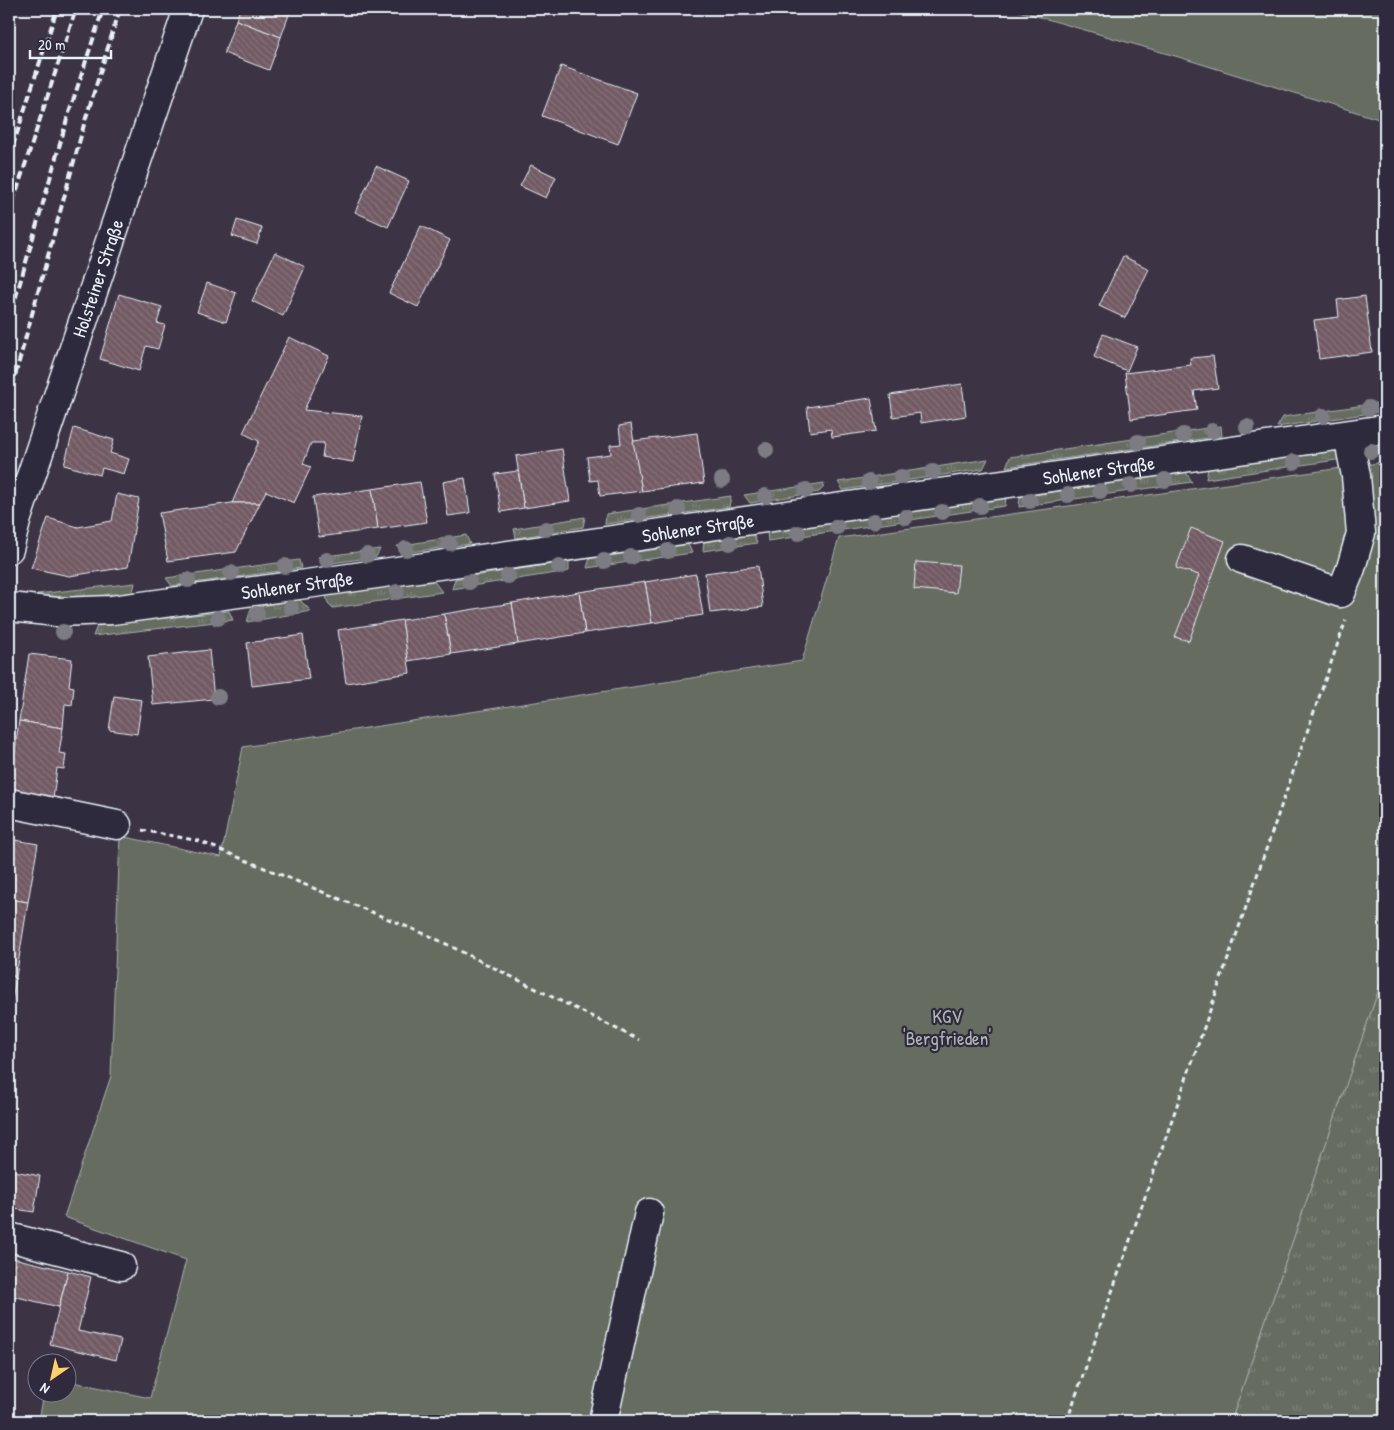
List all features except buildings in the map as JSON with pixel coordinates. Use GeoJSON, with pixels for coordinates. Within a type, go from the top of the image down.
{"type":"FeatureCollection","features":[{"type":"Feature","properties":{"kind":"street","name":"Holsteiner Straße"},"geometry":{"type":"LineString","coordinates":[[9,549],[17,518],[188,9]]}},
{"type":"Feature","properties":{"kind":"street","name":"Sohlener Straße"},"geometry":{"type":"LineString","coordinates":[[9,607],[58,612],[112,610],[321,582],[1385,429]]}},
{"type":"Feature","properties":{"kind":"street"},"geometry":{"type":"LineString","coordinates":[[1242,559],[1341,593],[1351,568],[1361,533],[1356,476],[1348,434]]}},
{"type":"Feature","properties":{"kind":"street"},"geometry":{"type":"LineString","coordinates":[[9,803],[117,825]]}},
{"type":"Feature","properties":{"kind":"street"},"geometry":{"type":"LineString","coordinates":[[603,1421],[649,1213]]}},
{"type":"Feature","properties":{"kind":"street"},"geometry":{"type":"LineString","coordinates":[[9,1237],[121,1266]]}},
{"type":"Feature","properties":{"kind":"path"},"geometry":{"type":"LineString","coordinates":[[1067,1421],[1346,620]]}},
{"type":"Feature","properties":{"kind":"path"},"geometry":{"type":"LineString","coordinates":[[117,825],[199,841],[423,933],[638,1040]]}},
{"type":"Feature","properties":{"kind":"green space"},"geometry":{"type":"Polygon","coordinates":[[[1012,9],[1385,9],[1385,121],[1182,58],[1012,9]]]}},
{"type":"Feature","properties":{"kind":"green space"},"geometry":{"type":"Polygon","coordinates":[[[1385,402],[1385,411],[1277,427],[1283,417],[1385,402]]]}},
{"type":"Feature","properties":{"kind":"green space"},"geometry":{"type":"Polygon","coordinates":[[[1221,426],[1222,436],[1006,467],[1010,457],[1221,426]]]}},
{"type":"Feature","properties":{"kind":"green space"},"geometry":{"type":"Polygon","coordinates":[[[1385,443],[1385,452],[1361,455],[1362,447],[1385,443]]]}},
{"type":"Feature","properties":{"kind":"green space"},"geometry":{"type":"Polygon","coordinates":[[[1339,450],[1343,459],[1206,479],[1208,469],[1339,450]]]}},
{"type":"Feature","properties":{"kind":"green space"},"geometry":{"type":"Polygon","coordinates":[[[988,459],[983,469],[843,490],[838,482],[988,459]]]}},
{"type":"Feature","properties":{"kind":"green space","name":"KGV 'Bergfrieden'"},"geometry":{"type":"Polygon","coordinates":[[[1385,462],[1385,971],[1231,1421],[39,1421],[42,1402],[78,1402],[78,1383],[150,1398],[186,1260],[64,1217],[111,1076],[120,836],[221,857],[243,747],[802,661],[839,538],[1385,462]]]}},
{"type":"Feature","properties":{"kind":"green space"},"geometry":{"type":"Polygon","coordinates":[[[1186,472],[1192,482],[1019,507],[1020,497],[1186,472]]]}},
{"type":"Feature","properties":{"kind":"green space"},"geometry":{"type":"Polygon","coordinates":[[[824,483],[823,488],[819,492],[750,503],[744,495],[824,483]]]}},
{"type":"Feature","properties":{"kind":"green space"},"geometry":{"type":"Polygon","coordinates":[[[731,496],[729,507],[605,524],[606,514],[731,496]]]}},
{"type":"Feature","properties":{"kind":"green space"},"geometry":{"type":"Polygon","coordinates":[[[1006,498],[1005,506],[768,541],[767,532],[1006,498]]]}},
{"type":"Feature","properties":{"kind":"green space"},"geometry":{"type":"Polygon","coordinates":[[[585,517],[583,527],[516,538],[514,529],[585,517]]]}},
{"type":"Feature","properties":{"kind":"green space"},"geometry":{"type":"Polygon","coordinates":[[[753,534],[757,543],[703,551],[704,541],[753,534]]]}},
{"type":"Feature","properties":{"kind":"green space"},"geometry":{"type":"Polygon","coordinates":[[[466,535],[470,544],[402,553],[397,546],[466,535]]]}},
{"type":"Feature","properties":{"kind":"green space"},"geometry":{"type":"Polygon","coordinates":[[[688,544],[692,553],[587,568],[590,558],[688,544]]]}},
{"type":"Feature","properties":{"kind":"green space"},"geometry":{"type":"Polygon","coordinates":[[[380,549],[376,557],[324,564],[318,557],[380,549]]]}},
{"type":"Feature","properties":{"kind":"green space"},"geometry":{"type":"Polygon","coordinates":[[[299,560],[301,568],[172,586],[166,578],[299,560]]]}},
{"type":"Feature","properties":{"kind":"green space"},"geometry":{"type":"Polygon","coordinates":[[[569,561],[569,571],[452,589],[455,579],[569,561]]]}},
{"type":"Feature","properties":{"kind":"green space"},"geometry":{"type":"Polygon","coordinates":[[[433,580],[442,592],[333,608],[328,603],[326,596],[433,580]]]}},
{"type":"Feature","properties":{"kind":"green space"},"geometry":{"type":"Polygon","coordinates":[[[135,583],[133,592],[85,597],[38,596],[37,594],[135,583]]]}},
{"type":"Feature","properties":{"kind":"green space"},"geometry":{"type":"Polygon","coordinates":[[[299,599],[311,611],[247,622],[251,608],[299,599]]]}},
{"type":"Feature","properties":{"kind":"green space"},"geometry":{"type":"Polygon","coordinates":[[[229,611],[233,620],[93,636],[97,626],[229,611]]]}},
{"type":"Feature","properties":{"kind":"green space"},"geometry":{"type":"Polygon","coordinates":[[[1385,971],[1385,1421],[1231,1421],[1385,971]]]}},
{"type":"Feature","properties":{"kind":"railway"},"geometry":{"type":"LineString","coordinates":[[9,158],[57,9]]}},
{"type":"Feature","properties":{"kind":"railway"},"geometry":{"type":"LineString","coordinates":[[9,214],[76,9]]}},
{"type":"Feature","properties":{"kind":"railway"},"geometry":{"type":"LineString","coordinates":[[9,321],[68,116],[103,9]]}},
{"type":"Feature","properties":{"kind":"railway"},"geometry":{"type":"LineString","coordinates":[[9,398],[85,121],[120,9]]}}]}
